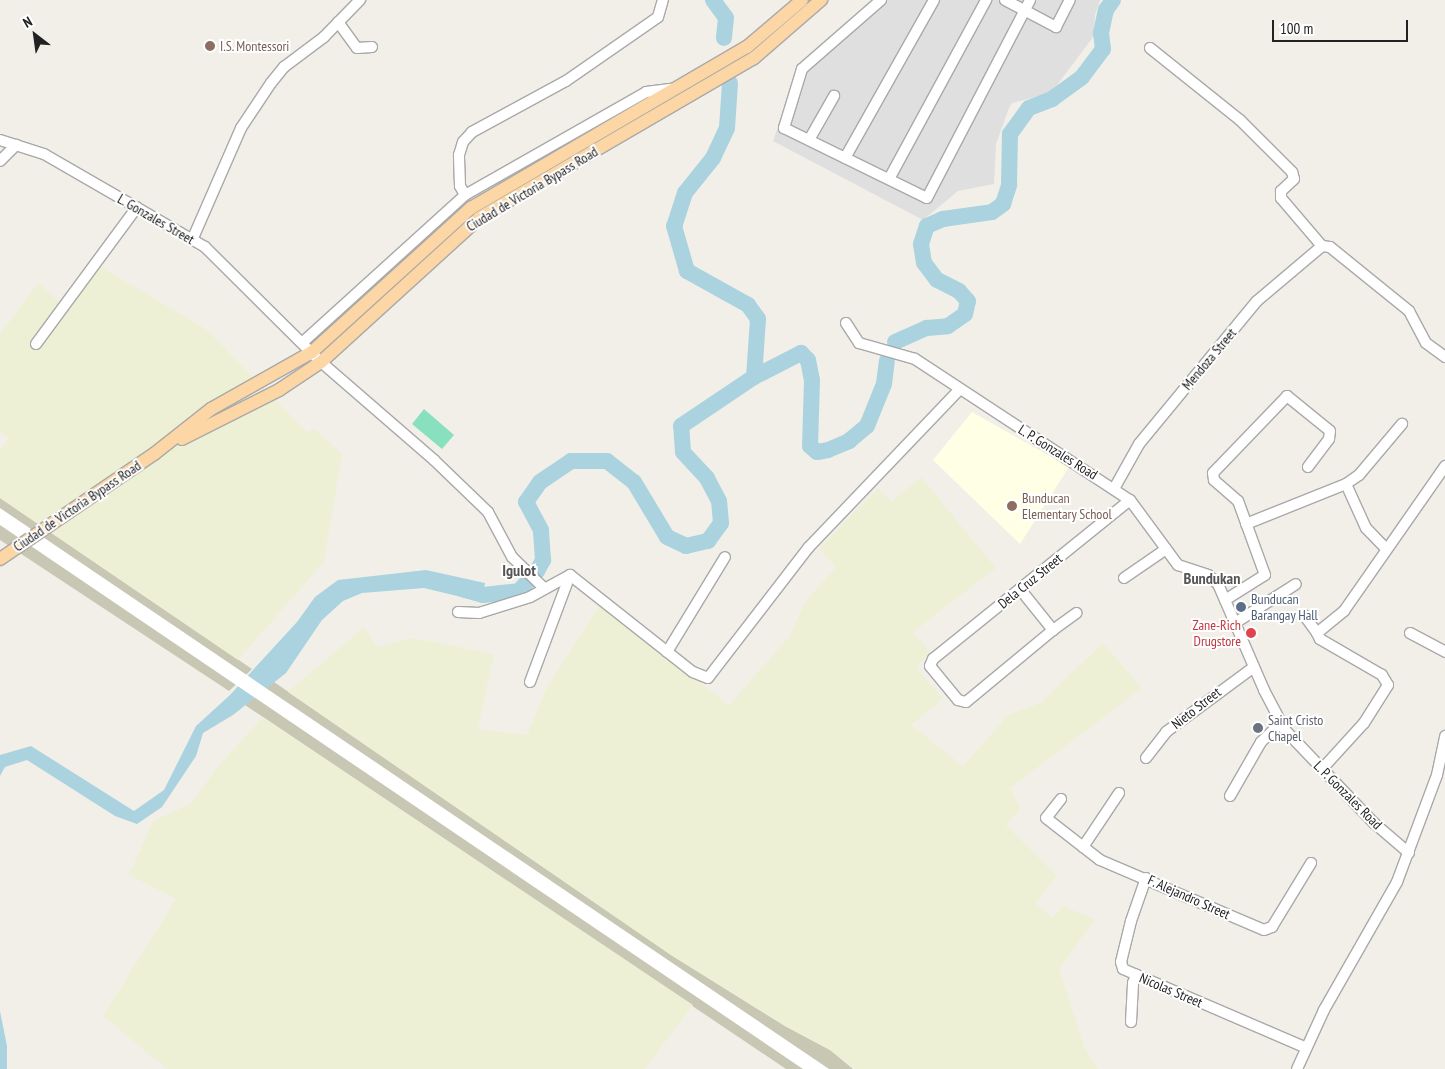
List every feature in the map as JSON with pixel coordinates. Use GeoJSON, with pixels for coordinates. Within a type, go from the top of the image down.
{"type":"FeatureCollection","features":[{"type":"Feature","properties":{"kind":"main road","name":"Ciudad de Victoria Bypass Road"},"geometry":{"type":"LineString","coordinates":[[751,53],[802,0]]}},
{"type":"Feature","properties":{"kind":"main road","name":"Ciudad de Victoria Bypass Road"},"geometry":{"type":"LineString","coordinates":[[154,454],[279,390],[321,362],[480,218],[706,78],[751,53],[821,0]]}},
{"type":"Feature","properties":{"kind":"main road","name":"Ciudad de Victoria Bypass Road"},"geometry":{"type":"LineString","coordinates":[[0,559],[154,454],[211,409],[312,352],[471,208],[672,89],[706,78]]}},
{"type":"Feature","properties":{"kind":"street"},"geometry":{"type":"LineString","coordinates":[[193,238],[241,128],[271,83],[284,67],[338,22],[360,0]]}},
{"type":"Feature","properties":{"kind":"street"},"geometry":{"type":"LineString","coordinates":[[465,195],[460,186],[459,155],[463,142],[472,132],[589,65],[658,17],[663,0]]}},
{"type":"Feature","properties":{"kind":"street"},"geometry":{"type":"LineString","coordinates":[[881,0],[802,69],[784,128],[928,198],[1030,0]]}},
{"type":"Feature","properties":{"kind":"street"},"geometry":{"type":"LineString","coordinates":[[846,158],[934,0]]}},
{"type":"Feature","properties":{"kind":"street"},"geometry":{"type":"LineString","coordinates":[[889,179],[986,0]]}},
{"type":"Feature","properties":{"kind":"street"},"geometry":{"type":"LineString","coordinates":[[1005,0],[1056,28],[1070,0]]}},
{"type":"Feature","properties":{"kind":"street"},"geometry":{"type":"LineString","coordinates":[[338,22],[358,48],[372,47]]}},
{"type":"Feature","properties":{"kind":"street"},"geometry":{"type":"LineString","coordinates":[[1150,48],[1240,120],[1292,172],[1294,180],[1282,189],[1280,196],[1322,246],[1330,247],[1409,311],[1426,343],[1445,357]]}},
{"type":"Feature","properties":{"kind":"street","name":"Ciudad de Victoria Bypass Road"},"geometry":{"type":"LineString","coordinates":[[303,342],[465,195],[646,92],[672,89]]}},
{"type":"Feature","properties":{"kind":"street"},"geometry":{"type":"LineString","coordinates":[[810,140],[834,96]]}},
{"type":"Feature","properties":{"kind":"street","name":"L. Gonzales Street"},"geometry":{"type":"LineString","coordinates":[[0,140],[44,154],[193,238],[303,342],[321,362],[434,460],[488,512],[522,568],[544,588]]}},
{"type":"Feature","properties":{"kind":"street"},"geometry":{"type":"LineString","coordinates":[[0,161],[16,145]]}},
{"type":"Feature","properties":{"kind":"street"},"geometry":{"type":"LineString","coordinates":[[36,344],[114,242],[136,207]]}},
{"type":"Feature","properties":{"kind":"street","name":"Mendoza Street"},"geometry":{"type":"LineString","coordinates":[[1115,488],[1139,444],[1256,301],[1322,246]]}},
{"type":"Feature","properties":{"kind":"street","name":"L. P. Gonzales Road"},"geometry":{"type":"LineString","coordinates":[[846,323],[859,343],[915,359],[959,390],[1115,488],[1130,500],[1178,565],[1208,575],[1218,584],[1281,723],[1374,823],[1409,853]]}},
{"type":"Feature","properties":{"kind":"street"},"geometry":{"type":"LineString","coordinates":[[570,575],[693,672],[708,678],[809,547],[959,390]]}},
{"type":"Feature","properties":{"kind":"street"},"geometry":{"type":"LineString","coordinates":[[1225,600],[1265,574],[1238,501],[1214,480],[1213,473],[1284,397],[1291,398],[1330,431],[1329,439],[1308,467]]}},
{"type":"Feature","properties":{"kind":"street"},"geometry":{"type":"LineString","coordinates":[[1246,524],[1346,484],[1359,475],[1402,424]]}},
{"type":"Feature","properties":{"kind":"street"},"geometry":{"type":"LineString","coordinates":[[1317,633],[1344,611],[1385,548],[1445,466]]}},
{"type":"Feature","properties":{"kind":"street"},"geometry":{"type":"LineString","coordinates":[[1346,484],[1366,528],[1385,548]]}},
{"type":"Feature","properties":{"kind":"street","name":"Dela Cruz Street"},"geometry":{"type":"LineString","coordinates":[[1053,630],[966,702],[958,700],[930,666],[931,661],[1130,500]]}},
{"type":"Feature","properties":{"kind":"street"},"geometry":{"type":"LineString","coordinates":[[1124,578],[1166,549]]}},
{"type":"Feature","properties":{"kind":"street"},"geometry":{"type":"LineString","coordinates":[[667,652],[725,557]]}},
{"type":"Feature","properties":{"kind":"street"},"geometry":{"type":"LineString","coordinates":[[458,612],[479,612],[513,603],[530,597],[570,575]]}},
{"type":"Feature","properties":{"kind":"street"},"geometry":{"type":"LineString","coordinates":[[530,682],[570,575]]}},
{"type":"Feature","properties":{"kind":"street"},"geometry":{"type":"LineString","coordinates":[[1235,623],[1296,584]]}},
{"type":"Feature","properties":{"kind":"street"},"geometry":{"type":"LineString","coordinates":[[1020,589],[1053,630],[1076,613]]}},
{"type":"Feature","properties":{"kind":"street"},"geometry":{"type":"LineString","coordinates":[[1304,615],[1320,639],[1382,674],[1388,685],[1364,723],[1322,769]]}},
{"type":"Feature","properties":{"kind":"street"},"geometry":{"type":"LineString","coordinates":[[1410,633],[1445,652]]}},
{"type":"Feature","properties":{"kind":"street","name":"Nieto Street"},"geometry":{"type":"LineString","coordinates":[[1146,758],[1166,732],[1254,667]]}},
{"type":"Feature","properties":{"kind":"street"},"geometry":{"type":"LineString","coordinates":[[1230,796],[1260,742],[1281,723]]}},
{"type":"Feature","properties":{"kind":"street"},"geometry":{"type":"LineString","coordinates":[[1297,1069],[1306,1048],[1397,882],[1437,775],[1445,736]]}},
{"type":"Feature","properties":{"kind":"street"},"geometry":{"type":"LineString","coordinates":[[1083,847],[1119,794]]}},
{"type":"Feature","properties":{"kind":"street","name":"F. Alejandro Street"},"geometry":{"type":"LineString","coordinates":[[1061,800],[1046,818],[1100,860],[1266,930],[1272,927],[1311,863]]}},
{"type":"Feature","properties":{"kind":"street","name":"Nicolas Street"},"geometry":{"type":"LineString","coordinates":[[1146,878],[1121,962],[1124,969],[1306,1048]]}},
{"type":"Feature","properties":{"kind":"street"},"geometry":{"type":"LineString","coordinates":[[1131,1022],[1133,983],[1136,975]]}},
{"type":"Feature","properties":{"kind":"shaded area"},"geometry":{"type":"Polygon","coordinates":[[[874,0],[1100,0],[1095,15],[1094,36],[1051,93],[1012,103],[1009,108],[996,144],[994,184],[958,191],[923,220],[773,141],[800,63],[874,0]]]}},
{"type":"Feature","properties":{"kind":"shaded area"},"geometry":{"type":"Polygon","coordinates":[[[101,267],[206,329],[307,432],[315,429],[342,454],[324,562],[238,660],[0,498],[0,451],[9,438],[0,432],[0,334],[38,283],[67,308],[101,267]]]}},
{"type":"Feature","properties":{"kind":"shaded area","name":"Bunducan Elementary School"},"geometry":{"type":"Polygon","coordinates":[[[972,412],[1069,467],[1020,544],[933,460],[972,412]]]}},
{"type":"Feature","properties":{"kind":"shaded area"},"geometry":{"type":"Polygon","coordinates":[[[921,477],[996,568],[913,632],[931,653],[916,667],[943,699],[911,725],[963,766],[1008,715],[1040,703],[1103,643],[1142,688],[1010,788],[1020,808],[1006,825],[1057,876],[1035,903],[1053,918],[1062,906],[1095,919],[1059,969],[1084,1046],[1098,1069],[855,1069],[830,1050],[785,1026],[671,955],[288,692],[364,627],[377,647],[413,638],[494,654],[478,729],[527,735],[547,687],[600,605],[729,705],[789,637],[806,600],[836,567],[819,549],[878,488],[891,502],[921,477]]]}},
{"type":"Feature","properties":{"kind":"shaded area"},"geometry":{"type":"Polygon","coordinates":[[[0,498],[252,669],[229,691],[0,540],[0,498]]]}},
{"type":"Feature","properties":{"kind":"shaded area"},"geometry":{"type":"Polygon","coordinates":[[[274,682],[671,955],[785,1026],[830,1050],[853,1069],[786,1069],[245,705],[274,682]]]}},
{"type":"Feature","properties":{"kind":"shaded area"},"geometry":{"type":"Polygon","coordinates":[[[263,717],[693,1005],[645,1069],[167,1069],[103,1016],[176,899],[129,875],[153,821],[190,804],[220,764],[263,717]]]}},
{"type":"Feature","properties":{"kind":"green space"},"geometry":{"type":"Polygon","coordinates":[[[424,409],[454,435],[442,449],[412,424],[424,409]]]}},
{"type":"Feature","properties":{"kind":"water"},"geometry":{"type":"Polygon","coordinates":[[[426,570],[485,583],[482,602],[424,588],[362,593],[343,601],[322,620],[286,673],[233,715],[203,733],[196,756],[162,807],[137,824],[115,816],[27,760],[5,767],[0,776],[0,755],[31,746],[134,811],[164,790],[196,726],[230,695],[297,622],[315,597],[338,580],[426,570]]]}},
{"type":"Feature","properties":{"kind":"water"},"geometry":{"type":"Polygon","coordinates":[[[0,1011],[7,1046],[7,1069],[0,1069],[0,1011]]]}},
{"type":"Feature","properties":{"kind":"pier"},"geometry":{"type":"Polygon","coordinates":[[[0,508],[829,1069],[803,1069],[0,525],[0,508]]]}},
{"type":"Feature","properties":{"kind":"waterway"},"geometry":{"type":"LineString","coordinates":[[713,0],[726,18],[724,38]]}},
{"type":"Feature","properties":{"kind":"waterway"},"geometry":{"type":"LineString","coordinates":[[895,342],[927,328],[948,326],[965,314],[968,301],[959,291],[937,280],[924,263],[921,244],[927,226],[943,219],[992,212],[1003,204],[1009,185],[1010,134],[1029,108],[1052,99],[1082,77],[1103,49],[1101,33],[1106,10],[1113,0]]}},
{"type":"Feature","properties":{"kind":"waterway"},"geometry":{"type":"LineString","coordinates":[[730,83],[727,128],[713,158],[685,193],[674,226],[687,271],[748,305],[758,319],[754,377]]}},
{"type":"Feature","properties":{"kind":"waterway"},"geometry":{"type":"LineString","coordinates":[[462,589],[483,595],[519,591],[537,571],[543,560],[541,530],[526,502],[540,482],[571,461],[607,461],[634,482],[667,537],[686,546],[708,541],[721,523],[719,501],[707,478],[683,452],[681,426],[754,377],[801,353],[808,360],[812,380],[810,446],[817,452],[828,450],[849,441],[867,426],[884,384],[887,361]]}},
{"type":"Feature","properties":{"kind":"place","name":"I.S. Montessori"},"geometry":{"type":"Point","coordinates":[210,46]}},
{"type":"Feature","properties":{"kind":"place","name":"Bunducan Elementary School"},"geometry":{"type":"Point","coordinates":[1012,506]}},
{"type":"Feature","properties":{"kind":"place","name":"Bunducan Barangay Hall"},"geometry":{"type":"Point","coordinates":[1241,607]}},
{"type":"Feature","properties":{"kind":"place","name":"Zane-Rich Drugstore"},"geometry":{"type":"Point","coordinates":[1251,633]}},
{"type":"Feature","properties":{"kind":"place","name":"Saint Cristo Chapel"},"geometry":{"type":"Point","coordinates":[1258,728]}},
{"type":"Feature","properties":{"kind":"district","name":"Igulot"},"geometry":{"type":"Point","coordinates":[519,570]}},
{"type":"Feature","properties":{"kind":"district","name":"Bundukan"},"geometry":{"type":"Point","coordinates":[1212,578]}}]}
